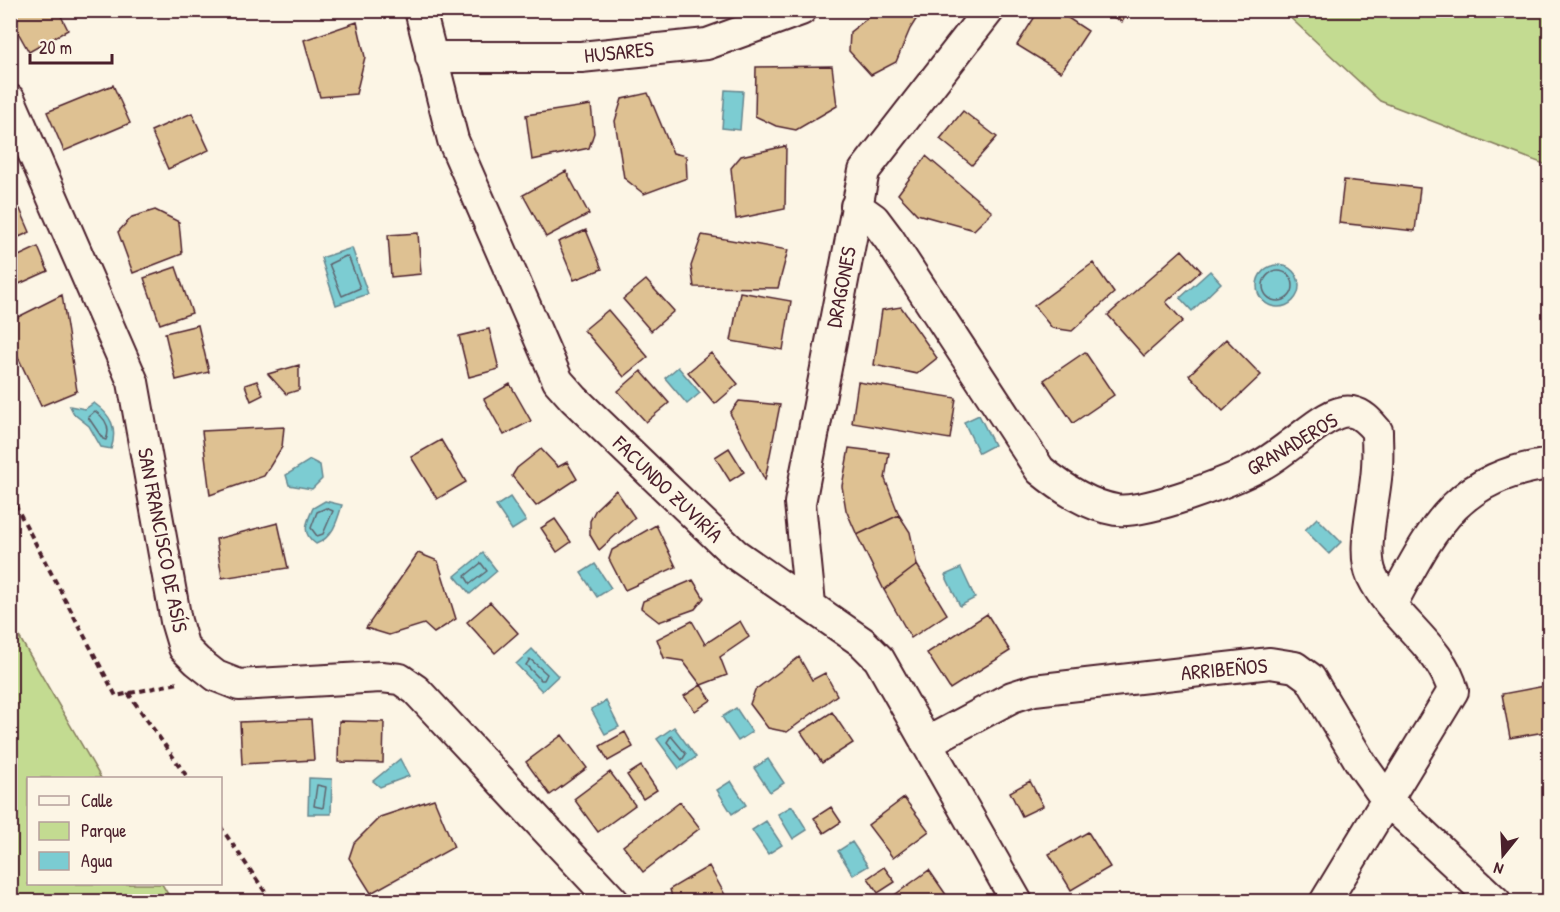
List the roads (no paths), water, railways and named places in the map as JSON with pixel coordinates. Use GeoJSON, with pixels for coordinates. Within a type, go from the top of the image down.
{"type":"FeatureCollection","features":[{"type":"Feature","properties":{"kind":"street","name":"FACUNDO ZUVIRÍA"},"geometry":{"type":"LineString","coordinates":[[420,10],[431,57],[461,159],[558,381],[735,554],[763,576],[810,604],[862,642],[879,660],[1017,902]]}},
{"type":"Feature","properties":{"kind":"street","name":"HUSARES"},"geometry":{"type":"LineString","coordinates":[[431,57],[581,57],[707,44],[801,10]]}},
{"type":"Feature","properties":{"kind":"street","name":"DRAGONES"},"geometry":{"type":"LineString","coordinates":[[810,604],[800,503],[864,171],[869,161],[988,10]]}},
{"type":"Feature","properties":{"kind":"street","name":"SAN FRANCISCO DE ASÍS"},"geometry":{"type":"LineString","coordinates":[[10,100],[133,382],[176,621],[184,648],[216,676],[239,684],[381,677],[400,679],[416,690],[614,902]]}},
{"type":"Feature","properties":{"kind":"street","name":"GRANADEROS"},"geometry":{"type":"LineString","coordinates":[[856,206],[874,219],[889,239],[1040,470],[1065,490],[1091,502],[1115,510],[1136,510],[1242,475],[1261,465],[1335,414],[1351,411],[1367,419],[1377,430],[1369,555],[1372,575],[1391,605],[1449,674],[1453,691],[1325,902]]}},
{"type":"Feature","properties":{"kind":"street"},"geometry":{"type":"LineString","coordinates":[[1391,605],[1420,552],[1449,509],[1477,486],[1518,469],[1550,464]]}},
{"type":"Feature","properties":{"kind":"street","name":"ARRIBEÑOS"},"geometry":{"type":"LineString","coordinates":[[926,743],[1012,698],[1034,690],[1270,663],[1295,668],[1310,678],[1362,765],[1387,800],[1496,902]]}},
{"type":"Feature","properties":{"kind":"water"},"geometry":{"type":"Polygon","coordinates":[[[725,90],[743,91],[740,130],[722,128],[725,90]]]}},
{"type":"Feature","properties":{"kind":"water"},"geometry":{"type":"Polygon","coordinates":[[[352,248],[368,294],[336,305],[321,258],[352,248]]]}},
{"type":"Feature","properties":{"kind":"water"},"geometry":{"type":"Polygon","coordinates":[[[1278,265],[1286,266],[1293,271],[1298,278],[1298,294],[1293,301],[1286,306],[1278,307],[1270,306],[1263,301],[1258,294],[1257,286],[1258,278],[1263,271],[1270,266],[1278,265]]]}},
{"type":"Feature","properties":{"kind":"water"},"geometry":{"type":"Polygon","coordinates":[[[1210,271],[1221,283],[1192,311],[1180,298],[1210,271]]]}},
{"type":"Feature","properties":{"kind":"water"},"geometry":{"type":"Polygon","coordinates":[[[678,367],[700,393],[687,404],[665,378],[678,367]]]}},
{"type":"Feature","properties":{"kind":"water"},"geometry":{"type":"Polygon","coordinates":[[[94,403],[105,412],[112,423],[114,435],[111,449],[101,447],[89,426],[74,414],[70,406],[85,409],[94,403]]]}},
{"type":"Feature","properties":{"kind":"water"},"geometry":{"type":"Polygon","coordinates":[[[979,415],[994,445],[979,453],[964,422],[979,415]]]}},
{"type":"Feature","properties":{"kind":"water"},"geometry":{"type":"Polygon","coordinates":[[[310,460],[320,465],[322,479],[312,489],[289,485],[286,475],[310,460]]]}},
{"type":"Feature","properties":{"kind":"water"},"geometry":{"type":"Polygon","coordinates":[[[510,497],[526,521],[512,530],[496,506],[510,497]]]}},
{"type":"Feature","properties":{"kind":"water"},"geometry":{"type":"Polygon","coordinates":[[[325,501],[342,505],[330,533],[316,544],[308,536],[306,528],[313,508],[325,501]]]}},
{"type":"Feature","properties":{"kind":"water"},"geometry":{"type":"Polygon","coordinates":[[[1317,518],[1341,542],[1329,554],[1305,530],[1317,518]]]}},
{"type":"Feature","properties":{"kind":"water"},"geometry":{"type":"Polygon","coordinates":[[[483,553],[497,571],[470,594],[455,576],[483,553]]]}},
{"type":"Feature","properties":{"kind":"water"},"geometry":{"type":"Polygon","coordinates":[[[595,564],[611,588],[597,597],[581,573],[595,564]]]}},
{"type":"Feature","properties":{"kind":"water"},"geometry":{"type":"Polygon","coordinates":[[[961,568],[975,598],[960,606],[945,575],[961,568]]]}},
{"type":"Feature","properties":{"kind":"water"},"geometry":{"type":"Polygon","coordinates":[[[532,649],[558,676],[542,691],[516,664],[532,649]]]}},
{"type":"Feature","properties":{"kind":"water"},"geometry":{"type":"Polygon","coordinates":[[[606,701],[619,727],[605,734],[591,709],[606,701]]]}},
{"type":"Feature","properties":{"kind":"water"},"geometry":{"type":"Polygon","coordinates":[[[736,708],[752,732],[738,741],[722,717],[736,708]]]}},
{"type":"Feature","properties":{"kind":"water"},"geometry":{"type":"Polygon","coordinates":[[[674,727],[696,757],[679,769],[657,739],[674,727]]]}},
{"type":"Feature","properties":{"kind":"water"},"geometry":{"type":"Polygon","coordinates":[[[400,759],[409,776],[380,787],[373,781],[400,759]]]}},
{"type":"Feature","properties":{"kind":"water"},"geometry":{"type":"Polygon","coordinates":[[[768,759],[784,783],[770,792],[754,768],[768,759]]]}},
{"type":"Feature","properties":{"kind":"water"},"geometry":{"type":"Polygon","coordinates":[[[309,778],[332,779],[331,814],[308,814],[309,778]]]}},
{"type":"Feature","properties":{"kind":"water"},"geometry":{"type":"Polygon","coordinates":[[[731,781],[746,805],[732,814],[717,790],[731,781]]]}},
{"type":"Feature","properties":{"kind":"water"},"geometry":{"type":"Polygon","coordinates":[[[792,806],[807,830],[793,839],[778,814],[792,806]]]}},
{"type":"Feature","properties":{"kind":"water"},"geometry":{"type":"Polygon","coordinates":[[[766,821],[782,845],[768,854],[752,830],[766,821]]]}},
{"type":"Feature","properties":{"kind":"water"},"geometry":{"type":"Polygon","coordinates":[[[852,842],[868,866],[853,875],[838,851],[852,842]]]}}]}
